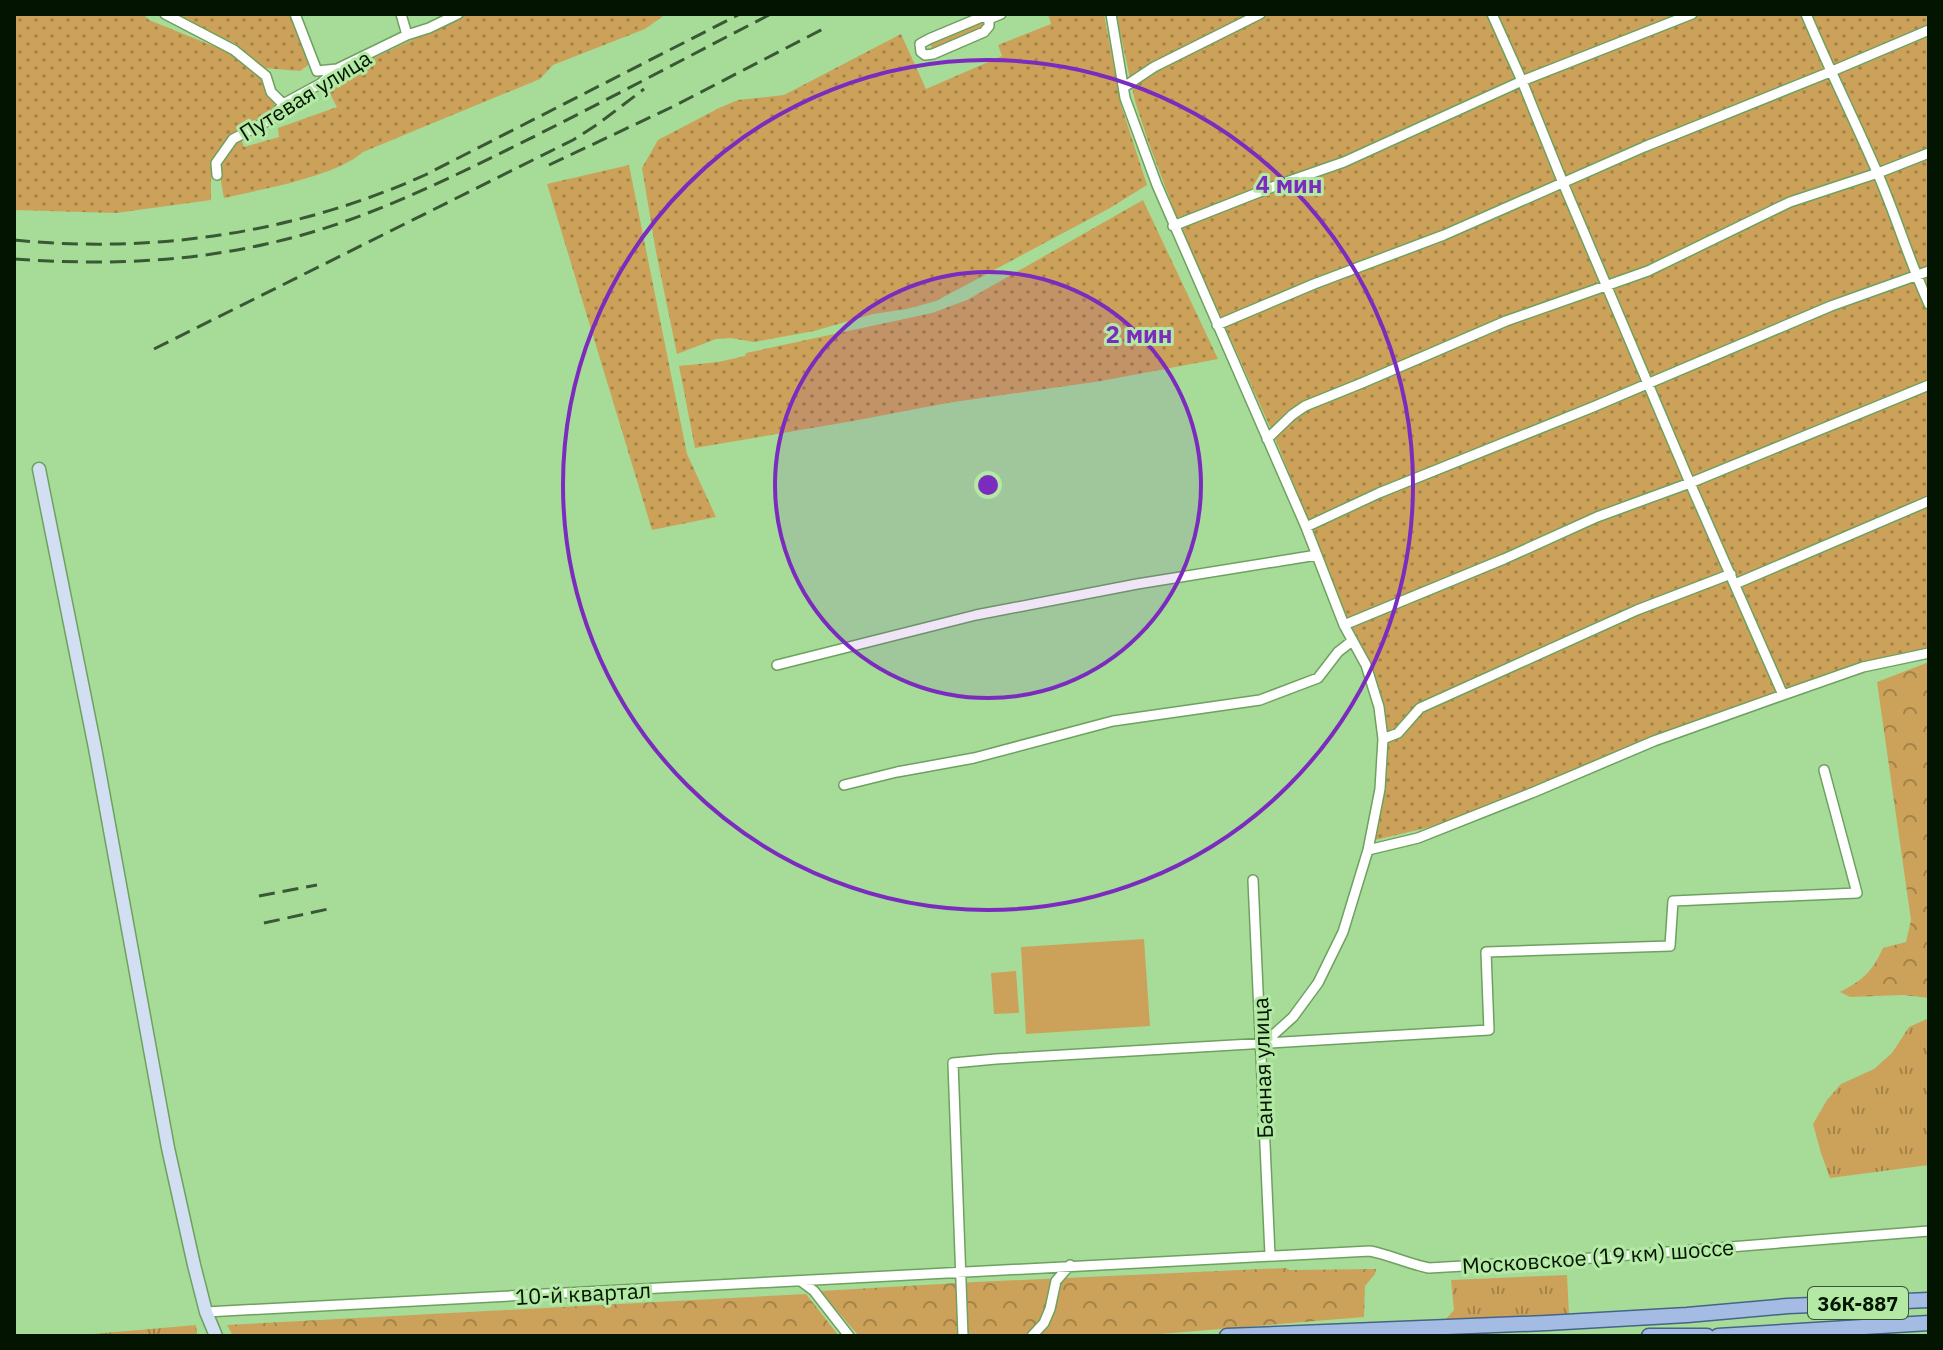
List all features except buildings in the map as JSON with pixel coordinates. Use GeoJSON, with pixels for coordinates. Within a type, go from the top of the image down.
{"type":"FeatureCollection","features":[{"type":"Feature","properties":{"kind":"main road","name":"36К-887"},"geometry":{"type":"LineString","coordinates":[[1227,1336],[1656,1317],[1788,1306],[1929,1300]]}},
{"type":"Feature","properties":{"kind":"main road"},"geometry":{"type":"LineString","coordinates":[[1687,1315],[1679,1324],[1688,1335]]}},
{"type":"Feature","properties":{"kind":"main road"},"geometry":{"type":"LineString","coordinates":[[1656,1317],[1665,1326],[1659,1336]]}},
{"type":"Feature","properties":{"kind":"main road","name":"36К-887"},"geometry":{"type":"LineString","coordinates":[[1718,1336],[1929,1323]]}},
{"type":"Feature","properties":{"kind":"main road"},"geometry":{"type":"LineString","coordinates":[[1649,1336],[1707,1336]]}},
{"type":"Feature","properties":{"kind":"street"},"geometry":{"type":"LineString","coordinates":[[165,14],[234,50],[266,76],[271,92],[283,104]]}},
{"type":"Feature","properties":{"kind":"street"},"geometry":{"type":"LineString","coordinates":[[295,14],[317,71],[337,69]]}},
{"type":"Feature","properties":{"kind":"street"},"geometry":{"type":"LineString","coordinates":[[401,14],[407,35]]}},
{"type":"Feature","properties":{"kind":"street","name":"Путевая улица"},"geometry":{"type":"LineString","coordinates":[[217,175],[216,163],[233,139],[273,118],[283,104],[320,84],[337,69],[458,14]]}},
{"type":"Feature","properties":{"kind":"street"},"geometry":{"type":"LineString","coordinates":[[989,19],[1001,14]]}},
{"type":"Feature","properties":{"kind":"street"},"geometry":{"type":"LineString","coordinates":[[1111,14],[1125,98],[1173,226],[1306,527],[1344,625],[1366,665],[1379,707],[1383,739],[1380,789],[1368,850],[1343,932],[1318,983],[1293,1017],[1262,1045]]}},
{"type":"Feature","properties":{"kind":"street"},"geometry":{"type":"LineString","coordinates":[[1124,87],[1154,67],[1260,14]]}},
{"type":"Feature","properties":{"kind":"street"},"geometry":{"type":"LineString","coordinates":[[1492,14],[1783,695]]}},
{"type":"Feature","properties":{"kind":"street"},"geometry":{"type":"LineString","coordinates":[[1173,226],[1344,162],[1522,81],[1692,14]]}},
{"type":"Feature","properties":{"kind":"street"},"geometry":{"type":"LineString","coordinates":[[1806,14],[1878,173],[1929,304]]}},
{"type":"Feature","properties":{"kind":"street"},"geometry":{"type":"LineString","coordinates":[[984,16],[989,19],[989,26],[984,32],[933,54],[921,52],[920,44],[929,39],[984,16]]}},
{"type":"Feature","properties":{"kind":"street"},"geometry":{"type":"LineString","coordinates":[[1217,325],[1444,235],[1644,147],[1929,30]]}},
{"type":"Feature","properties":{"kind":"street"},"geometry":{"type":"LineString","coordinates":[[1267,439],[1305,406],[1506,321],[1648,271],[1790,202],[1929,153]]}},
{"type":"Feature","properties":{"kind":"street"},"geometry":{"type":"LineString","coordinates":[[1306,527],[1379,493],[1649,384],[1831,306],[1929,271]]}},
{"type":"Feature","properties":{"kind":"street"},"geometry":{"type":"LineString","coordinates":[[1344,625],[1597,517],[1690,483],[1929,385]]}},
{"type":"Feature","properties":{"kind":"street"},"geometry":{"type":"LineString","coordinates":[[39,469],[95,748],[168,1148],[206,1312],[216,1336]]}},
{"type":"Feature","properties":{"kind":"street"},"geometry":{"type":"LineString","coordinates":[[1383,739],[1398,733],[1420,708],[1637,610],[1733,579],[1929,501]]}},
{"type":"Feature","properties":{"kind":"street"},"geometry":{"type":"LineString","coordinates":[[777,665],[976,615],[1137,584],[1317,555]]}},
{"type":"Feature","properties":{"kind":"street"},"geometry":{"type":"LineString","coordinates":[[844,785],[974,758],[1113,721],[1260,700],[1318,678],[1338,652],[1352,641]]}},
{"type":"Feature","properties":{"kind":"street"},"geometry":{"type":"LineString","coordinates":[[1368,850],[1418,838],[1654,741],[1783,695],[1863,667],[1929,653]]}},
{"type":"Feature","properties":{"kind":"street"},"geometry":{"type":"LineString","coordinates":[[963,1336],[953,1063],[1489,1030],[1486,952],[1670,946],[1673,901],[1857,893],[1824,770]]}},
{"type":"Feature","properties":{"kind":"street","name":"Банная улица"},"geometry":{"type":"LineString","coordinates":[[1253,880],[1270,1255]]}},
{"type":"Feature","properties":{"kind":"street","name":"Московское (19 км) шоссе"},"geometry":{"type":"LineString","coordinates":[[1070,1265],[1370,1251],[1429,1268],[1929,1231]]}},
{"type":"Feature","properties":{"kind":"street"},"geometry":{"type":"LineString","coordinates":[[1032,1336],[1044,1323],[1056,1281],[1070,1265]]}},
{"type":"Feature","properties":{"kind":"street","name":"10-й квартал"},"geometry":{"type":"LineString","coordinates":[[206,1312],[802,1282],[1070,1265]]}},
{"type":"Feature","properties":{"kind":"street"},"geometry":{"type":"LineString","coordinates":[[802,1282],[814,1291],[849,1336]]}},
{"type":"Feature","properties":{"kind":"green space"},"geometry":{"type":"Polygon","coordinates":[[[14,14],[143,14],[149,20],[233,54],[262,78],[275,105],[270,116],[226,140],[211,170],[211,200],[116,213],[14,210],[14,14]]]}},
{"type":"Feature","properties":{"kind":"green space"},"geometry":{"type":"Polygon","coordinates":[[[177,14],[291,14],[311,63],[300,71],[263,68],[236,44],[177,14]]]}},
{"type":"Feature","properties":{"kind":"green space"},"geometry":{"type":"Polygon","coordinates":[[[467,14],[666,14],[645,29],[553,65],[540,79],[363,152],[335,168],[297,181],[224,198],[221,166],[241,139],[244,147],[279,137],[278,128],[337,107],[326,86],[359,65],[467,14]]]}},
{"type":"Feature","properties":{"kind":"green space"},"geometry":{"type":"Polygon","coordinates":[[[1048,14],[1104,14],[1121,105],[1147,185],[936,301],[873,314],[814,331],[754,342],[716,339],[677,354],[642,168],[658,140],[738,100],[784,95],[901,34],[926,89],[1002,56],[998,45],[1051,24],[1048,14]]]}},
{"type":"Feature","properties":{"kind":"green space"},"geometry":{"type":"Polygon","coordinates":[[[1116,14],[1929,14],[1929,649],[1611,755],[1478,812],[1371,841],[1383,790],[1388,738],[1374,685],[1275,438],[1180,226],[1135,101],[1116,14]]]}},
{"type":"Feature","properties":{"kind":"green space"},"geometry":{"type":"Polygon","coordinates":[[[984,20],[986,23],[980,30],[933,51],[929,42],[984,20]]]}},
{"type":"Feature","properties":{"kind":"green space"},"geometry":{"type":"Polygon","coordinates":[[[629,165],[687,454],[716,517],[652,530],[547,184],[629,165]]]}},
{"type":"Feature","properties":{"kind":"green space"},"geometry":{"type":"Polygon","coordinates":[[[1143,200],[1218,359],[695,448],[679,366],[718,362],[745,356],[746,353],[932,313],[967,300],[1143,200]]]}},
{"type":"Feature","properties":{"kind":"green space"},"geometry":{"type":"Polygon","coordinates":[[[1929,662],[1929,998],[1903,995],[1850,997],[1840,992],[1866,974],[1883,948],[1906,942],[1911,920],[1877,682],[1929,662]]]}},
{"type":"Feature","properties":{"kind":"green space"},"geometry":{"type":"Polygon","coordinates":[[[1144,939],[1150,1026],[1026,1034],[1021,947],[1144,939]]]}},
{"type":"Feature","properties":{"kind":"green space"},"geometry":{"type":"Polygon","coordinates":[[[1016,971],[1019,1013],[994,1014],[991,973],[1016,971]]]}},
{"type":"Feature","properties":{"kind":"green space"},"geometry":{"type":"Polygon","coordinates":[[[1929,1018],[1929,1165],[1830,1178],[1813,1124],[1827,1100],[1841,1084],[1874,1069],[1892,1053],[1909,1027],[1929,1018]]]}},
{"type":"Feature","properties":{"kind":"green space"},"geometry":{"type":"Polygon","coordinates":[[[1285,1268],[1376,1269],[1365,1286],[1364,1317],[1136,1336],[859,1336],[820,1291],[975,1282],[1285,1268]]]}},
{"type":"Feature","properties":{"kind":"green space"},"geometry":{"type":"Polygon","coordinates":[[[1567,1275],[1569,1316],[1445,1320],[1454,1310],[1451,1280],[1567,1275]]]}},
{"type":"Feature","properties":{"kind":"green space"},"geometry":{"type":"Polygon","coordinates":[[[806,1294],[839,1336],[233,1336],[227,1325],[806,1294]]]}},
{"type":"Feature","properties":{"kind":"green space"},"geometry":{"type":"Polygon","coordinates":[[[196,1325],[197,1336],[70,1336],[196,1325]]]}},
{"type":"Feature","properties":{"kind":"railway"},"geometry":{"type":"LineString","coordinates":[[14,240],[67,244],[172,241],[275,225],[326,212],[425,175],[740,14]]}},
{"type":"Feature","properties":{"kind":"railway"},"geometry":{"type":"LineString","coordinates":[[14,259],[78,262],[172,259],[266,244],[331,226],[393,203],[483,162],[771,14]]}},
{"type":"Feature","properties":{"kind":"railway"},"geometry":{"type":"LineString","coordinates":[[549,165],[672,107],[823,29]]}},
{"type":"Feature","properties":{"kind":"railway"},"geometry":{"type":"LineString","coordinates":[[154,349],[573,140],[644,89]]}},
{"type":"Feature","properties":{"kind":"railway"},"geometry":{"type":"LineString","coordinates":[[259,896],[317,885]]}},
{"type":"Feature","properties":{"kind":"railway"},"geometry":{"type":"LineString","coordinates":[[264,923],[333,908]]}}]}
